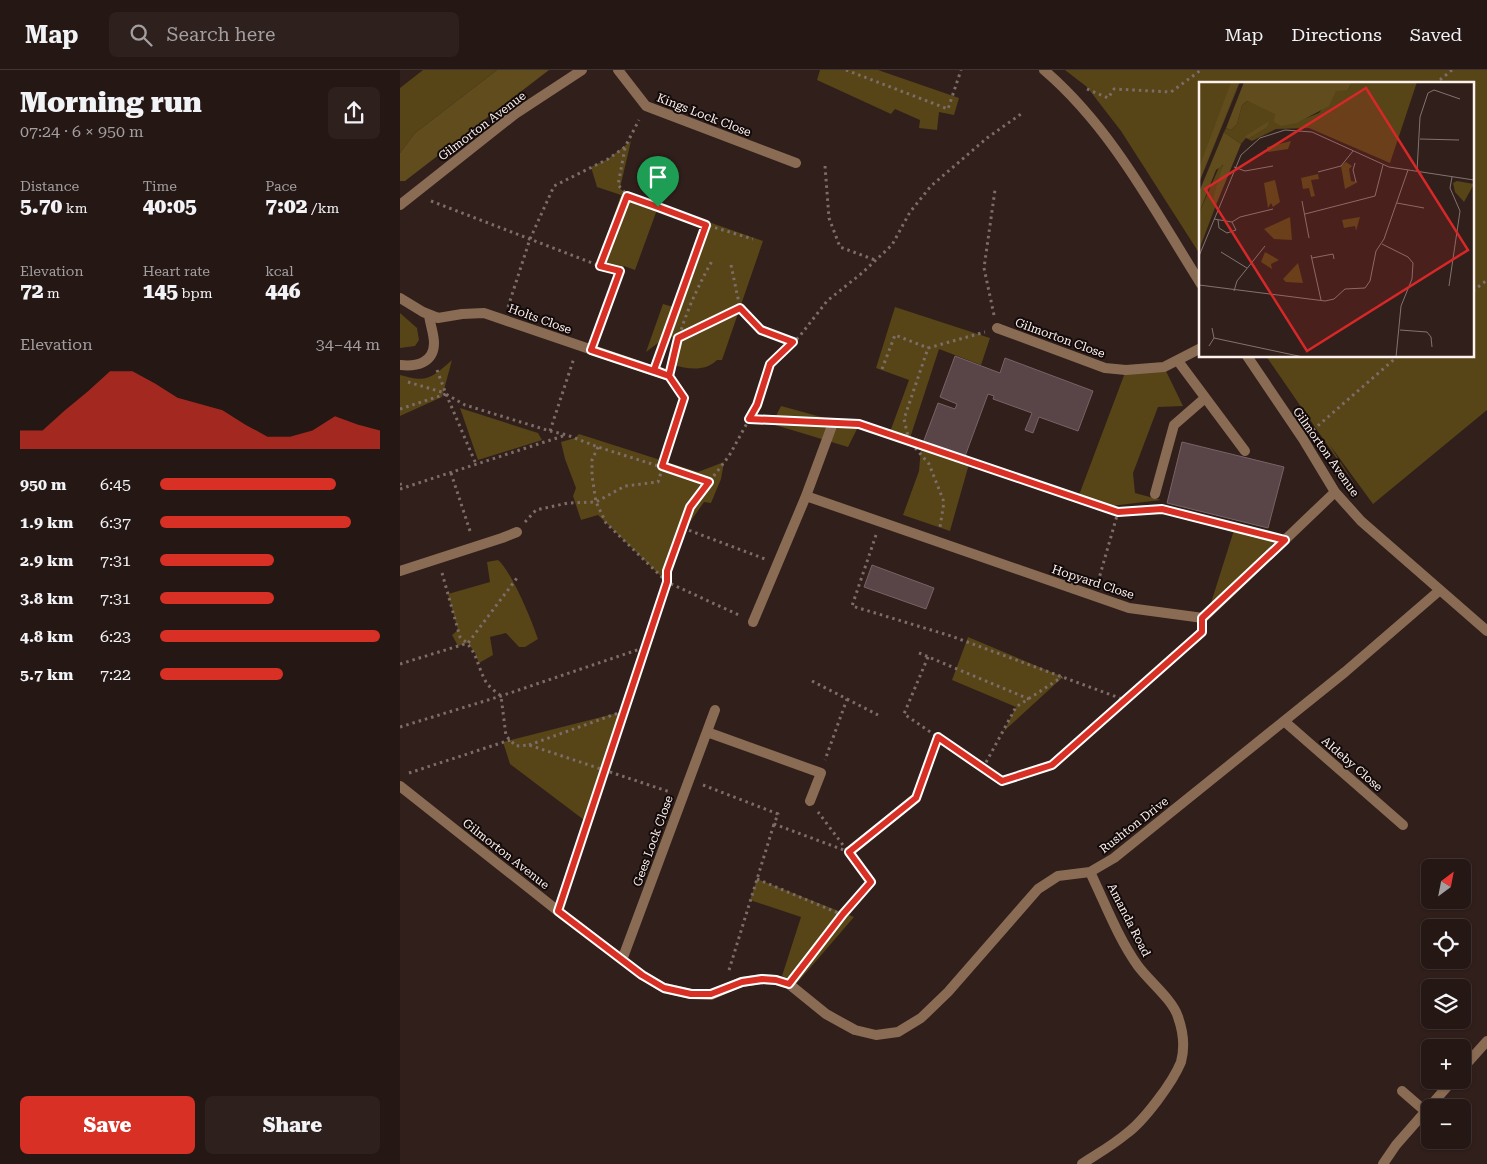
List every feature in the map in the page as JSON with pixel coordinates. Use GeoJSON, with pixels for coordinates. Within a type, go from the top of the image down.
{"type":"FeatureCollection","features":[{"type":"Feature","properties":{"kind":"street","name":"Gilmorton Avenue"},"geometry":{"type":"LineString","coordinates":[[400,206],[515,114],[582,70]]}},
{"type":"Feature","properties":{"kind":"street","name":"Kings Lock Close"},"geometry":{"type":"LineString","coordinates":[[618,70],[646,106],[796,163]]}},
{"type":"Feature","properties":{"kind":"street"},"geometry":{"type":"LineString","coordinates":[[1044,70],[1090,117],[1118,152],[1199,281]]}},
{"type":"Feature","properties":{"kind":"street","name":"Holts Close"},"geometry":{"type":"LineString","coordinates":[[400,298],[412,307],[438,318],[484,313],[669,376]]}},
{"type":"Feature","properties":{"kind":"street"},"geometry":{"type":"LineString","coordinates":[[400,365],[412,366],[421,364],[432,352],[434,343],[429,315]]}},
{"type":"Feature","properties":{"kind":"street","name":"Gilmorton Close"},"geometry":{"type":"LineString","coordinates":[[997,328],[1105,368],[1126,370],[1164,367],[1199,349]]}},
{"type":"Feature","properties":{"kind":"street","name":"Gilmorton Avenue"},"geometry":{"type":"LineString","coordinates":[[1248,358],[1303,439],[1335,492],[1361,521],[1440,590],[1485,626]]}},
{"type":"Feature","properties":{"kind":"street"},"geometry":{"type":"LineString","coordinates":[[1178,360],[1245,451]]}},
{"type":"Feature","properties":{"kind":"street"},"geometry":{"type":"LineString","coordinates":[[1155,494],[1174,426],[1205,398]]}},
{"type":"Feature","properties":{"kind":"street"},"geometry":{"type":"LineString","coordinates":[[752,622],[806,496],[833,423]]}},
{"type":"Feature","properties":{"kind":"street"},"geometry":{"type":"LineString","coordinates":[[1202,618],[1335,492]]}},
{"type":"Feature","properties":{"kind":"street","name":"Hopyard Close"},"geometry":{"type":"LineString","coordinates":[[806,496],[1129,608],[1202,618]]}},
{"type":"Feature","properties":{"kind":"street"},"geometry":{"type":"LineString","coordinates":[[400,571],[516,532]]}},
{"type":"Feature","properties":{"kind":"street","name":"Rushton Drive"},"geometry":{"type":"LineString","coordinates":[[789,984],[826,1014],[855,1030],[876,1035],[898,1032],[921,1018],[948,992],[1038,889],[1058,876],[1090,872],[1114,858],[1345,672],[1440,590]]}},
{"type":"Feature","properties":{"kind":"street","name":"Gees Lock Close"},"geometry":{"type":"LineString","coordinates":[[622,960],[715,710]]}},
{"type":"Feature","properties":{"kind":"street","name":"Aldeby Close"},"geometry":{"type":"LineString","coordinates":[[1284,721],[1404,825]]}},
{"type":"Feature","properties":{"kind":"street"},"geometry":{"type":"LineString","coordinates":[[707,732],[821,773],[810,801]]}},
{"type":"Feature","properties":{"kind":"street","name":"Gilmorton Avenue"},"geometry":{"type":"LineString","coordinates":[[400,786],[622,960],[664,988],[691,994],[711,994],[742,982],[762,979],[776,980],[789,984]]}},
{"type":"Feature","properties":{"kind":"street","name":"Amanda Road"},"geometry":{"type":"LineString","coordinates":[[1082,1164],[1127,1134],[1146,1114],[1173,1077],[1181,1060],[1184,1038],[1178,1015],[1138,966],[1122,940],[1090,872]]}},
{"type":"Feature","properties":{"kind":"street"},"geometry":{"type":"LineString","coordinates":[[1471,1059],[1487,1041]]}},
{"type":"Feature","properties":{"kind":"street"},"geometry":{"type":"LineString","coordinates":[[1436,1099],[1445,1089]]}},
{"type":"Feature","properties":{"kind":"street"},"geometry":{"type":"LineString","coordinates":[[1402,1091],[1421,1108]]}},
{"type":"Feature","properties":{"kind":"street"},"geometry":{"type":"LineString","coordinates":[[1383,1164],[1396,1145],[1421,1116]]}},
{"type":"Feature","properties":{"kind":"path"},"geometry":{"type":"LineString","coordinates":[[846,70],[948,109],[961,70]]}},
{"type":"Feature","properties":{"kind":"path"},"geometry":{"type":"LineString","coordinates":[[1080,84],[1086,89],[1108,98],[1114,89],[1171,92],[1201,70]]}},
{"type":"Feature","properties":{"kind":"path"},"geometry":{"type":"LineString","coordinates":[[1437,82],[1452,70]]}},
{"type":"Feature","properties":{"kind":"path"},"geometry":{"type":"LineString","coordinates":[[646,106],[625,147],[618,185],[627,196],[706,225],[753,239]]}},
{"type":"Feature","properties":{"kind":"path"},"geometry":{"type":"LineString","coordinates":[[558,911],[667,582],[667,571],[690,507],[729,456],[757,405],[770,364],[793,342],[826,301],[892,245],[910,212],[931,186],[1020,114]]}},
{"type":"Feature","properties":{"kind":"path"},"geometry":{"type":"LineString","coordinates":[[504,319],[530,239],[554,186],[612,156],[625,147]]}},
{"type":"Feature","properties":{"kind":"path"},"geometry":{"type":"LineString","coordinates":[[825,166],[829,218],[840,247],[876,260]]}},
{"type":"Feature","properties":{"kind":"path"},"geometry":{"type":"LineString","coordinates":[[882,369],[895,335],[928,348],[997,328],[984,268],[995,190]]}},
{"type":"Feature","properties":{"kind":"path"},"geometry":{"type":"LineString","coordinates":[[414,194],[600,266],[620,271],[591,350]]}},
{"type":"Feature","properties":{"kind":"path"},"geometry":{"type":"LineString","coordinates":[[600,266],[627,196]]}},
{"type":"Feature","properties":{"kind":"path"},"geometry":{"type":"LineString","coordinates":[[654,370],[706,225]]}},
{"type":"Feature","properties":{"kind":"path"},"geometry":{"type":"LineString","coordinates":[[516,532],[536,510],[568,503],[596,502],[625,486],[658,482],[684,398],[669,376],[678,338],[698,286],[712,261]]}},
{"type":"Feature","properties":{"kind":"path"},"geometry":{"type":"LineString","coordinates":[[731,265],[740,308],[761,330],[793,342]]}},
{"type":"Feature","properties":{"kind":"path"},"geometry":{"type":"LineString","coordinates":[[1474,290],[1487,280]]}},
{"type":"Feature","properties":{"kind":"path"},"geometry":{"type":"LineString","coordinates":[[678,338],[740,308]]}},
{"type":"Feature","properties":{"kind":"path"},"geometry":{"type":"LineString","coordinates":[[550,431],[578,346]]}},
{"type":"Feature","properties":{"kind":"path"},"geometry":{"type":"LineString","coordinates":[[928,348],[904,419],[910,442],[929,464],[944,502],[937,542]]}},
{"type":"Feature","properties":{"kind":"path"},"geometry":{"type":"LineString","coordinates":[[1303,439],[1396,358]]}},
{"type":"Feature","properties":{"kind":"path"},"geometry":{"type":"LineString","coordinates":[[427,359],[436,368],[476,464]]}},
{"type":"Feature","properties":{"kind":"path"},"geometry":{"type":"LineString","coordinates":[[400,380],[446,394],[465,405],[567,435],[598,447],[709,482]]}},
{"type":"Feature","properties":{"kind":"path"},"geometry":{"type":"LineString","coordinates":[[400,409],[446,394]]}},
{"type":"Feature","properties":{"kind":"path"},"geometry":{"type":"LineString","coordinates":[[749,419],[859,424],[1118,512],[1162,509],[1285,540]]}},
{"type":"Feature","properties":{"kind":"path"},"geometry":{"type":"LineString","coordinates":[[400,483],[401,489],[567,435]]}},
{"type":"Feature","properties":{"kind":"path"},"geometry":{"type":"LineString","coordinates":[[598,447],[592,460],[592,476],[596,502],[606,523],[667,582],[752,622]]}},
{"type":"Feature","properties":{"kind":"path"},"geometry":{"type":"LineString","coordinates":[[451,473],[475,547]]}},
{"type":"Feature","properties":{"kind":"path"},"geometry":{"type":"LineString","coordinates":[[1093,596],[1118,512]]}},
{"type":"Feature","properties":{"kind":"path"},"geometry":{"type":"LineString","coordinates":[[881,522],[852,606],[951,636],[1126,700]]}},
{"type":"Feature","properties":{"kind":"path"},"geometry":{"type":"LineString","coordinates":[[682,528],[778,563]]}},
{"type":"Feature","properties":{"kind":"path"},"geometry":{"type":"LineString","coordinates":[[438,559],[460,637],[468,643],[475,653],[486,683],[501,696],[506,736],[516,746],[529,745],[624,711]]}},
{"type":"Feature","properties":{"kind":"path"},"geometry":{"type":"LineString","coordinates":[[400,664],[468,643],[517,578]]}},
{"type":"Feature","properties":{"kind":"path"},"geometry":{"type":"LineString","coordinates":[[928,657],[904,714],[1002,781],[1052,765],[1202,632],[1202,618]]}},
{"type":"Feature","properties":{"kind":"path"},"geometry":{"type":"LineString","coordinates":[[400,727],[501,696],[646,647]]}},
{"type":"Feature","properties":{"kind":"path"},"geometry":{"type":"LineString","coordinates":[[919,653],[1029,699]]}},
{"type":"Feature","properties":{"kind":"path"},"geometry":{"type":"LineString","coordinates":[[984,768],[1016,708],[1063,677]]}},
{"type":"Feature","properties":{"kind":"path"},"geometry":{"type":"LineString","coordinates":[[812,681],[878,715]]}},
{"type":"Feature","properties":{"kind":"path"},"geometry":{"type":"LineString","coordinates":[[821,773],[848,699]]}},
{"type":"Feature","properties":{"kind":"path"},"geometry":{"type":"LineString","coordinates":[[849,852],[916,798],[938,737]]}},
{"type":"Feature","properties":{"kind":"path"},"geometry":{"type":"LineString","coordinates":[[400,776],[510,740]]}},
{"type":"Feature","properties":{"kind":"path"},"geometry":{"type":"LineString","coordinates":[[529,745],[683,796]]}},
{"type":"Feature","properties":{"kind":"path"},"geometry":{"type":"LineString","coordinates":[[689,780],[778,814],[723,990]]}},
{"type":"Feature","properties":{"kind":"path"},"geometry":{"type":"LineString","coordinates":[[789,984],[843,914],[871,882],[810,801]]}},
{"type":"Feature","properties":{"kind":"path"},"geometry":{"type":"LineString","coordinates":[[774,824],[849,852]]}},
{"type":"Feature","properties":{"kind":"path"},"geometry":{"type":"LineString","coordinates":[[757,879],[843,914]]}},
{"type":"Feature","properties":{"kind":"shaded area"},"geometry":{"type":"Polygon","coordinates":[[[423,70],[497,70],[415,133],[400,153],[400,88],[423,70]]]}},
{"type":"Feature","properties":{"kind":"shaded area"},"geometry":{"type":"Polygon","coordinates":[[[497,70],[549,70],[405,181],[400,181],[400,153],[415,133],[497,70]]]}},
{"type":"Feature","properties":{"kind":"shaded area"},"geometry":{"type":"Polygon","coordinates":[[[820,70],[878,70],[959,98],[954,115],[939,112],[937,130],[919,128],[920,120],[895,109],[891,114],[817,80],[820,70]]]}},
{"type":"Feature","properties":{"kind":"shaded area"},"geometry":{"type":"Polygon","coordinates":[[[1065,70],[1487,70],[1487,410],[1373,504],[1329,444],[1357,488],[1267,358],[1474,358],[1474,82],[1199,82],[1199,253],[1121,131],[1087,87],[1065,70]]]}},
{"type":"Feature","properties":{"kind":"shaded area"},"geometry":{"type":"Polygon","coordinates":[[[631,141],[620,188],[627,196],[658,207],[635,270],[624,266],[620,271],[598,261],[621,195],[597,187],[591,167],[608,159],[631,141]]]}},
{"type":"Feature","properties":{"kind":"shaded area"},"geometry":{"type":"Polygon","coordinates":[[[703,220],[763,241],[722,360],[717,360],[702,368],[690,368],[673,365],[678,338],[666,337],[646,352],[663,304],[677,308],[703,220]]]}},
{"type":"Feature","properties":{"kind":"shaded area"},"geometry":{"type":"Polygon","coordinates":[[[895,307],[990,338],[981,365],[939,349],[910,438],[890,432],[909,380],[876,368],[895,307]]]}},
{"type":"Feature","properties":{"kind":"shaded area"},"geometry":{"type":"Polygon","coordinates":[[[400,313],[417,328],[419,340],[415,346],[400,348],[400,313]]]}},
{"type":"Feature","properties":{"kind":"shaded area"},"geometry":{"type":"Polygon","coordinates":[[[452,360],[442,397],[400,416],[400,375],[423,379],[434,375],[452,360]]]}},
{"type":"Feature","properties":{"kind":"shaded area"},"geometry":{"type":"Polygon","coordinates":[[[1164,367],[1183,406],[1158,407],[1133,473],[1135,493],[1161,500],[1111,506],[1079,495],[1126,370],[1164,367]]]}},
{"type":"Feature","properties":{"kind":"shaded area"},"geometry":{"type":"Polygon","coordinates":[[[781,406],[858,427],[848,447],[772,424],[781,406]]]}},
{"type":"Feature","properties":{"kind":"shaded area"},"geometry":{"type":"Polygon","coordinates":[[[460,408],[538,433],[542,440],[478,460],[460,408]]]}},
{"type":"Feature","properties":{"kind":"shaded area"},"geometry":{"type":"Polygon","coordinates":[[[579,434],[698,472],[724,462],[721,479],[711,503],[704,502],[688,525],[667,582],[598,515],[581,520],[573,496],[576,488],[561,442],[575,438],[579,434]]]}},
{"type":"Feature","properties":{"kind":"shaded area"},"geometry":{"type":"Polygon","coordinates":[[[921,448],[969,464],[950,531],[903,515],[919,471],[921,448]]]}},
{"type":"Feature","properties":{"kind":"shaded area"},"geometry":{"type":"Polygon","coordinates":[[[1235,527],[1278,539],[1210,606],[1235,527]]]}},
{"type":"Feature","properties":{"kind":"shaded area"},"geometry":{"type":"Polygon","coordinates":[[[498,560],[515,586],[538,639],[525,647],[519,647],[506,633],[490,637],[493,655],[479,663],[468,643],[458,646],[452,635],[458,630],[448,594],[490,582],[487,562],[498,560]]]}},
{"type":"Feature","properties":{"kind":"shaded area"},"geometry":{"type":"Polygon","coordinates":[[[968,637],[1063,677],[1004,731],[1016,707],[952,680],[968,637]]]}},
{"type":"Feature","properties":{"kind":"shaded area"},"geometry":{"type":"Polygon","coordinates":[[[625,711],[588,823],[510,764],[503,742],[625,711]]]}},
{"type":"Feature","properties":{"kind":"shaded area"},"geometry":{"type":"Polygon","coordinates":[[[757,879],[854,917],[797,983],[782,976],[801,917],[750,900],[757,879]]]}},
{"type":"Feature","properties":{"kind":"building"},"geometry":{"type":"Polygon","coordinates":[[[955,356],[1000,373],[1005,358],[1093,391],[1078,431],[1039,417],[1033,433],[1025,430],[1032,413],[993,399],[994,396],[988,394],[964,459],[923,443],[938,403],[955,409],[957,404],[940,397],[955,356]]]}},
{"type":"Feature","properties":{"kind":"building"},"geometry":{"type":"Polygon","coordinates":[[[1182,442],[1284,467],[1268,528],[1167,503],[1182,442]]]}},
{"type":"Feature","properties":{"kind":"building"},"geometry":{"type":"Polygon","coordinates":[[[872,565],[934,588],[926,609],[864,587],[872,565]]]}},
{"type":"Feature","properties":{"kind":"route"},"geometry":{"type":"LineString","coordinates":[[658,207],[627,196],[600,266],[620,271],[591,350],[669,376],[678,338],[740,308],[761,330],[793,342],[770,364],[757,405],[749,419],[859,424],[1118,512],[1162,509],[1285,540],[1202,618],[1202,632],[1052,765],[1002,781],[938,737],[916,798],[849,852],[871,882],[843,914],[789,984],[776,980],[762,979],[742,982],[711,994],[691,994],[664,988],[642,975],[558,911],[667,582],[667,571],[690,507],[709,482],[662,466],[684,398],[669,376],[654,370],[706,225],[658,207]]}}]}
